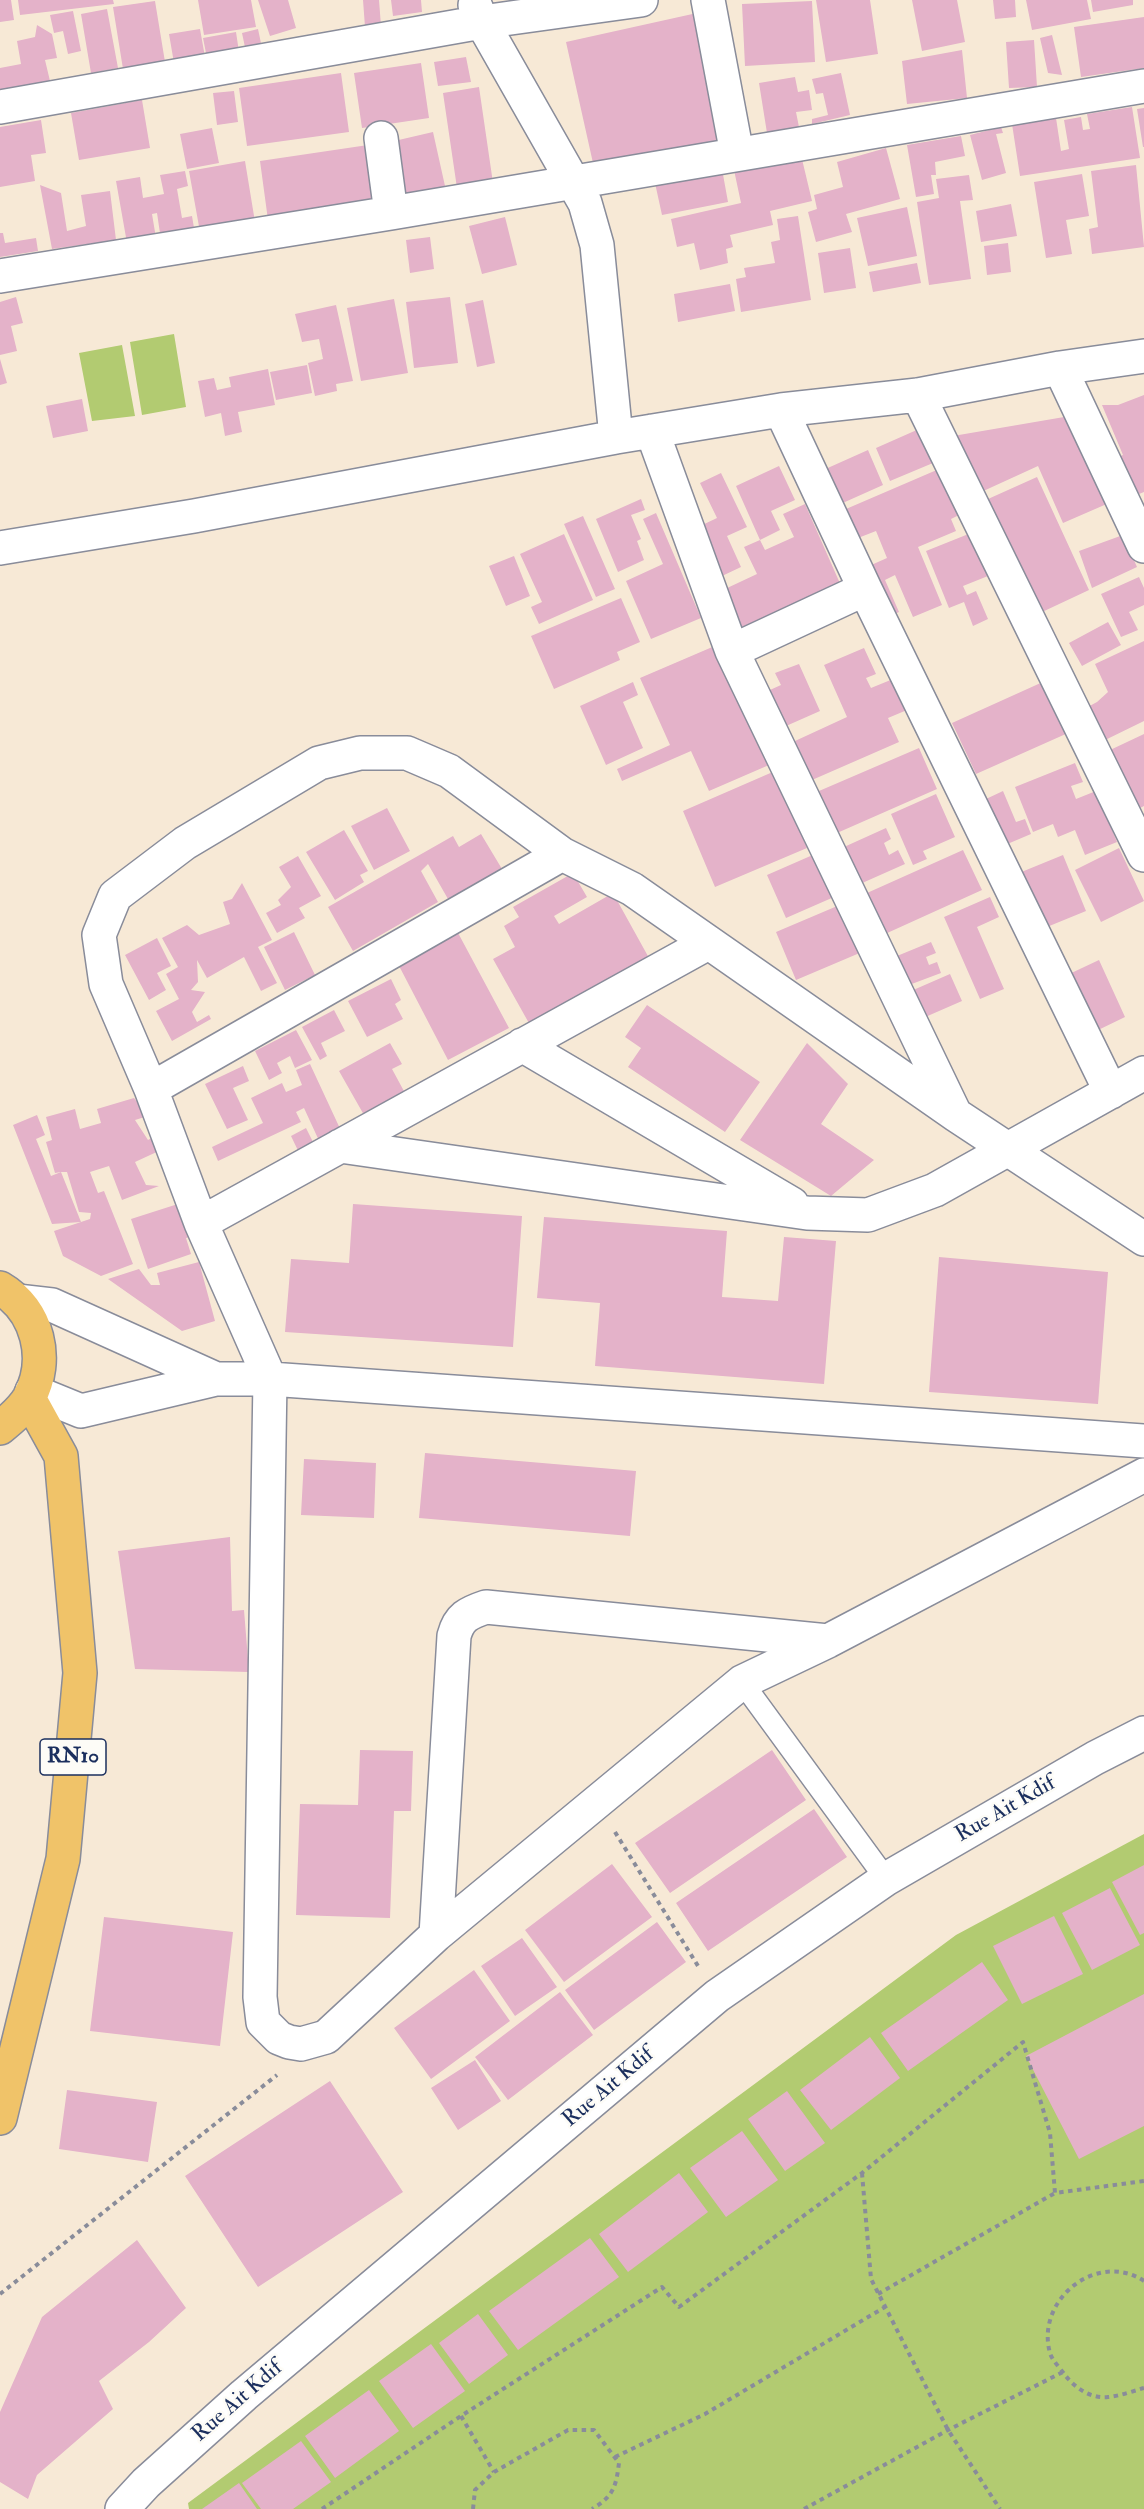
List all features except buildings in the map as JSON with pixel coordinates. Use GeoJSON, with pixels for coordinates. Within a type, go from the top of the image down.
{"type":"FeatureCollection","features":[{"type":"Feature","properties":{"kind":"main road"},"geometry":{"type":"LineString","coordinates":[[0,1428],[16,1414],[31,1395],[39,1365],[39,1347],[32,1322],[5,1289]]}},
{"type":"Feature","properties":{"kind":"main road","name":"RN10"},"geometry":{"type":"LineString","coordinates":[[0,2118],[63,1859],[80,1673],[61,1456],[31,1395]]}},
{"type":"Feature","properties":{"kind":"street"},"geometry":{"type":"LineString","coordinates":[[0,107],[478,11],[641,0]]}},
{"type":"Feature","properties":{"kind":"street"},"geometry":{"type":"LineString","coordinates":[[708,0],[737,154]]}},
{"type":"Feature","properties":{"kind":"street"},"geometry":{"type":"LineString","coordinates":[[478,11],[544,127],[571,182],[585,203],[597,244],[616,437]]}},
{"type":"Feature","properties":{"kind":"street"},"geometry":{"type":"LineString","coordinates":[[0,276],[392,213],[1144,86]]}},
{"type":"Feature","properties":{"kind":"street"},"geometry":{"type":"LineString","coordinates":[[381,138],[392,213]]}},
{"type":"Feature","properties":{"kind":"street"},"geometry":{"type":"LineString","coordinates":[[0,548],[206,513],[616,437],[781,410],[918,395],[1060,368],[1144,356]]}},
{"type":"Feature","properties":{"kind":"street"},"geometry":{"type":"LineString","coordinates":[[1060,368],[1144,546]]}},
{"type":"Feature","properties":{"kind":"street"},"geometry":{"type":"LineString","coordinates":[[918,395],[1144,855]]}},
{"type":"Feature","properties":{"kind":"street"},"geometry":{"type":"LineString","coordinates":[[781,410],[865,589],[1111,1092]]}},
{"type":"Feature","properties":{"kind":"street"},"geometry":{"type":"LineString","coordinates":[[652,431],[732,651],[956,1115]]}},
{"type":"Feature","properties":{"kind":"street"},"geometry":{"type":"LineString","coordinates":[[732,651],[865,589]]}},
{"type":"Feature","properties":{"kind":"street"},"geometry":{"type":"LineString","coordinates":[[1144,1239],[956,1115],[632,889],[562,854],[449,771],[407,753],[360,753],[318,763],[185,843],[115,896],[99,935],[106,984],[151,1089],[201,1223],[270,1379],[260,1997],[263,2022],[270,2031],[289,2042],[313,2042],[326,2037],[436,1935],[742,1682],[828,1641],[1144,1475]]}},
{"type":"Feature","properties":{"kind":"street"},"geometry":{"type":"LineString","coordinates":[[151,1089],[562,854]]}},
{"type":"Feature","properties":{"kind":"street"},"geometry":{"type":"LineString","coordinates":[[201,1223],[708,943]]}},
{"type":"Feature","properties":{"kind":"street"},"geometry":{"type":"LineString","coordinates":[[522,1045],[807,1213]]}},
{"type":"Feature","properties":{"kind":"street"},"geometry":{"type":"LineString","coordinates":[[340,1146],[807,1213],[868,1215],[935,1190],[1144,1073]]}},
{"type":"Feature","properties":{"kind":"street"},"geometry":{"type":"LineString","coordinates":[[5,1289],[52,1305],[216,1379]]}},
{"type":"Feature","properties":{"kind":"street"},"geometry":{"type":"LineString","coordinates":[[31,1395],[81,1411],[216,1379],[270,1379],[1144,1441]]}},
{"type":"Feature","properties":{"kind":"street"},"geometry":{"type":"LineString","coordinates":[[436,1935],[454,1636],[458,1623],[468,1613],[486,1607],[828,1641]]}},
{"type":"Feature","properties":{"kind":"street","name":"Rue Ait Kdif"},"geometry":{"type":"LineString","coordinates":[[122,2509],[146,2483],[244,2395],[717,1996],[886,1879],[1095,1758],[1144,1733]]}},
{"type":"Feature","properties":{"kind":"lane"},"geometry":{"type":"LineString","coordinates":[[742,1682],[886,1879]]}},
{"type":"Feature","properties":{"kind":"path"},"geometry":{"type":"LineString","coordinates":[[596,1801],[717,1996]]}},
{"type":"Feature","properties":{"kind":"path"},"geometry":{"type":"LineString","coordinates":[[322,2509],[460,2416],[662,2287],[679,2307],[862,2173],[1023,2042],[1050,2133],[1055,2193]]}},
{"type":"Feature","properties":{"kind":"path"},"geometry":{"type":"LineString","coordinates":[[0,2294],[279,2074]]}},
{"type":"Feature","properties":{"kind":"path"},"geometry":{"type":"LineString","coordinates":[[862,2173],[871,2279],[948,2430],[1000,2509]]}},
{"type":"Feature","properties":{"kind":"path"},"geometry":{"type":"LineString","coordinates":[[878,2294],[1055,2193],[1144,2181]]}},
{"type":"Feature","properties":{"kind":"path"},"geometry":{"type":"LineString","coordinates":[[1144,2281],[1121,2273],[1100,2273],[1079,2280],[1063,2294],[1052,2312],[1047,2333],[1050,2355],[1073,2386],[1089,2394],[1107,2398],[1144,2388]]}},
{"type":"Feature","properties":{"kind":"path"},"geometry":{"type":"LineString","coordinates":[[615,2457],[705,2414],[885,2307]]}},
{"type":"Feature","properties":{"kind":"path"},"geometry":{"type":"LineString","coordinates":[[804,2509],[948,2430],[1063,2372]]}},
{"type":"Feature","properties":{"kind":"path"},"geometry":{"type":"LineString","coordinates":[[460,2416],[494,2472]]}},
{"type":"Feature","properties":{"kind":"path"},"geometry":{"type":"LineString","coordinates":[[473,2509],[475,2490],[494,2472],[568,2430],[594,2430],[619,2463],[616,2488],[601,2504],[592,2509]]}},
{"type":"Feature","properties":{"kind":"green space"},"geometry":{"type":"Polygon","coordinates":[[[174,334],[186,407],[142,415],[130,342],[174,334]]]}},
{"type":"Feature","properties":{"kind":"green space"},"geometry":{"type":"Polygon","coordinates":[[[122,345],[135,416],[92,421],[79,353],[122,345]]]}},
{"type":"Feature","properties":{"kind":"green space"},"geometry":{"type":"Polygon","coordinates":[[[1144,1834],[1144,2509],[189,2509],[188,2503],[956,1935],[1144,1834]]]}}]}
